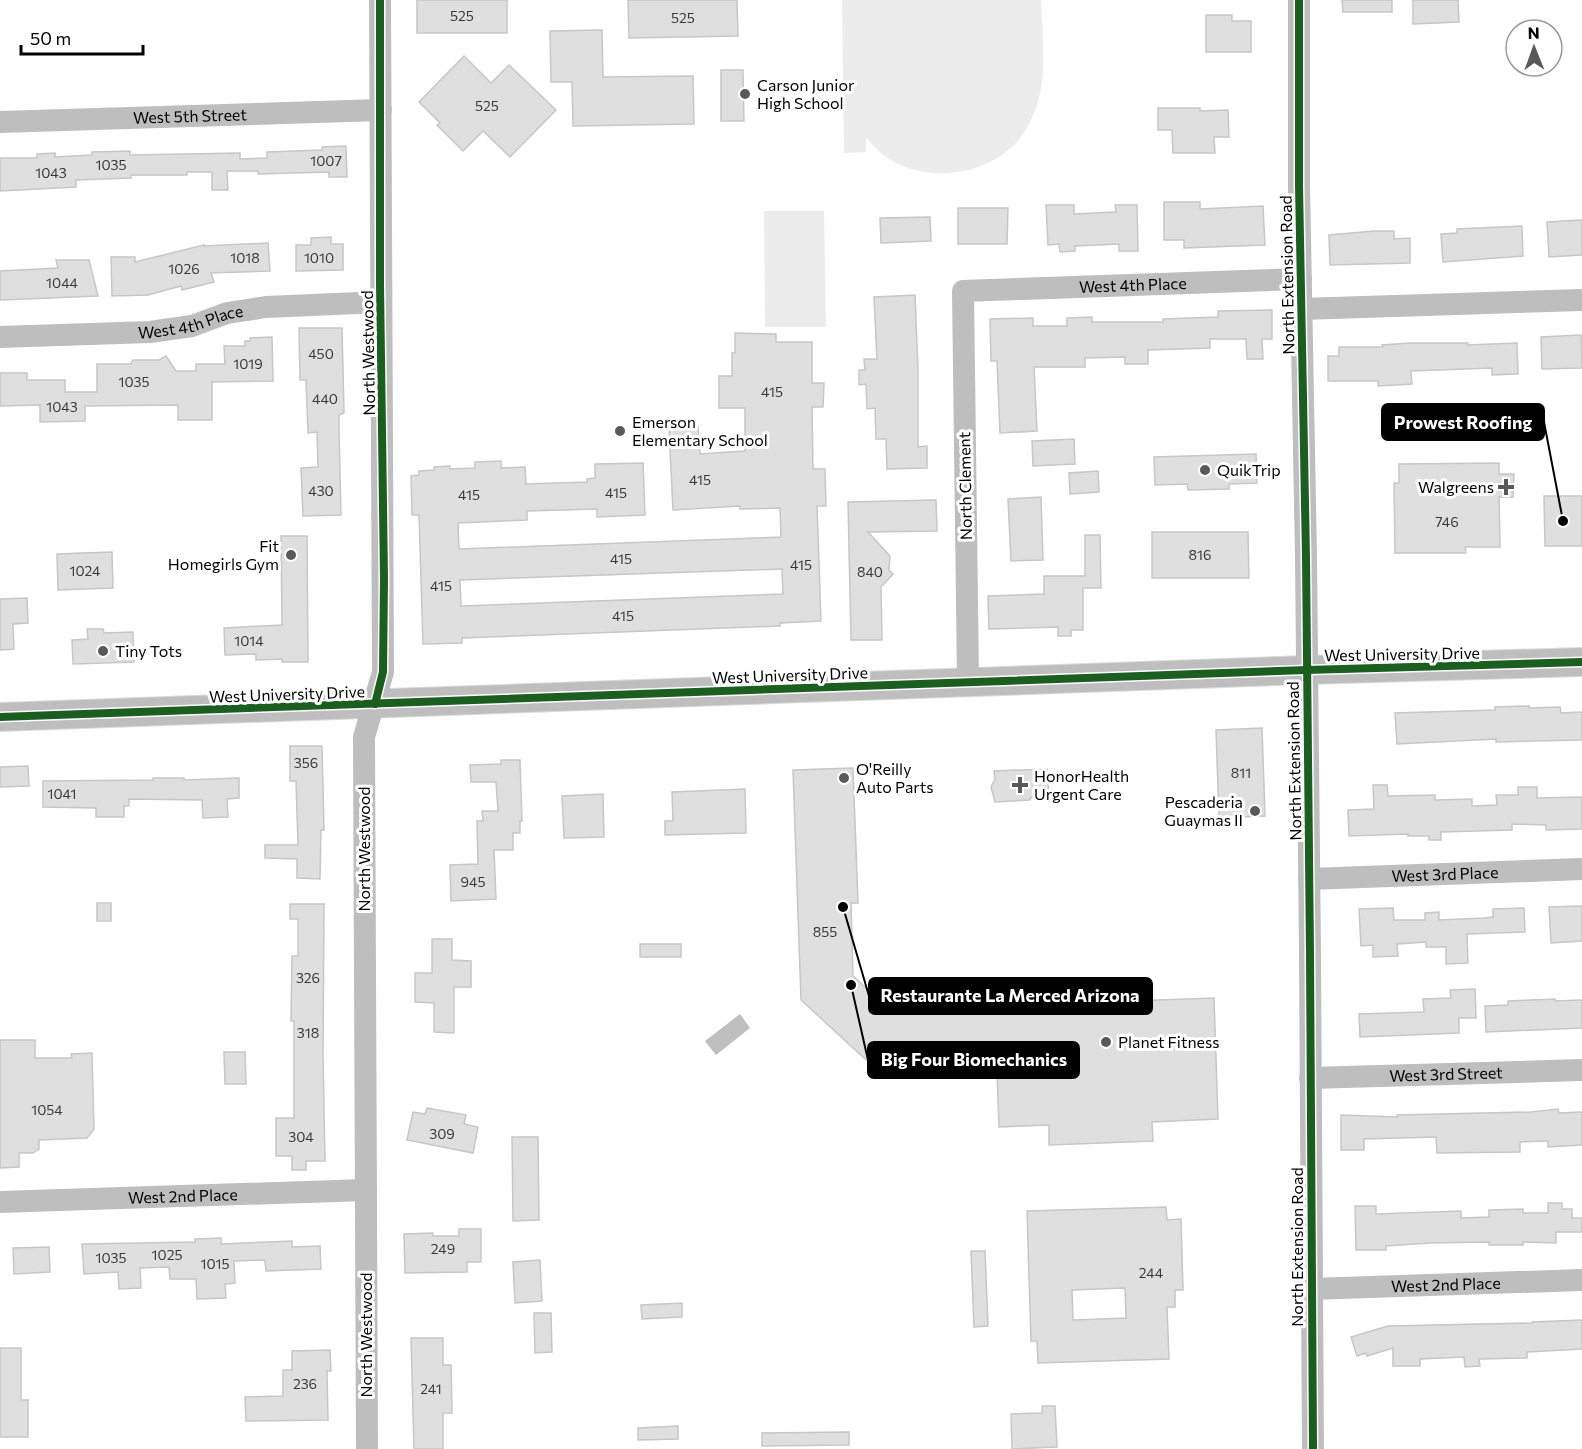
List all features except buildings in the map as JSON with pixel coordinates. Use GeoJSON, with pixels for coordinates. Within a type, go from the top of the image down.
{"type":"FeatureCollection","features":[{"type":"Feature","properties":{"kind":"main road","name":"West University Drive"},"geometry":{"type":"LineString","coordinates":[[0,717],[968,681],[1582,662]]}},
{"type":"Feature","properties":{"kind":"street","name":"North Westwood"},"geometry":{"type":"LineString","coordinates":[[367,1449],[364,737],[383,672],[380,0]]}},
{"type":"Feature","properties":{"kind":"street","name":"North Extension Road"},"geometry":{"type":"LineString","coordinates":[[1299,0],[1313,1449]]}},
{"type":"Feature","properties":{"kind":"street","name":"West 5th Street"},"geometry":{"type":"LineString","coordinates":[[0,122],[381,110]]}},
{"type":"Feature","properties":{"kind":"street","name":"West 4th Place"},"geometry":{"type":"LineString","coordinates":[[963,291],[1301,279]]}},
{"type":"Feature","properties":{"kind":"street","name":"North Clement"},"geometry":{"type":"LineString","coordinates":[[963,291],[968,681]]}},
{"type":"Feature","properties":{"kind":"street"},"geometry":{"type":"LineString","coordinates":[[1301,309],[1582,300]]}},
{"type":"Feature","properties":{"kind":"street","name":"West 4th Place"},"geometry":{"type":"LineString","coordinates":[[0,337],[150,332],[192,326],[227,313],[266,307],[381,302]]}},
{"type":"Feature","properties":{"kind":"street","name":"West 3rd Place"},"geometry":{"type":"LineString","coordinates":[[1309,879],[1582,869]]}},
{"type":"Feature","properties":{"kind":"street","name":"West 3rd Street"},"geometry":{"type":"LineString","coordinates":[[1310,1078],[1582,1070]]}},
{"type":"Feature","properties":{"kind":"street","name":"West 2nd Place"},"geometry":{"type":"LineString","coordinates":[[0,1202],[366,1190]]}},
{"type":"Feature","properties":{"kind":"street","name":"West 2nd Place"},"geometry":{"type":"LineString","coordinates":[[1311,1289],[1582,1280]]}},
{"type":"Feature","properties":{"kind":"shaded area"},"geometry":{"type":"Polygon","coordinates":[[[842,0],[1041,0],[1043,52],[1041,90],[1032,119],[1018,141],[1001,156],[985,164],[952,173],[917,171],[901,165],[883,155],[866,138],[866,152],[844,153],[842,0]]]}},
{"type":"Feature","properties":{"kind":"shaded area"},"geometry":{"type":"Polygon","coordinates":[[[764,211],[824,211],[826,327],[765,327],[764,211]]]}},
{"type":"Feature","properties":{"kind":"shaded area"},"geometry":{"type":"Polygon","coordinates":[[[740,1014],[750,1028],[716,1055],[705,1041],[740,1014]]]}},
{"type":"Feature","properties":{"kind":"cycle path"},"geometry":{"type":"LineString","coordinates":[[375,704],[383,672],[384,579],[380,284],[380,0]]}},
{"type":"Feature","properties":{"kind":"cycle path"},"geometry":{"type":"LineString","coordinates":[[1299,0],[1313,1449]]}},
{"type":"Feature","properties":{"kind":"cycle path"},"geometry":{"type":"LineString","coordinates":[[0,717],[1582,662]]}},
{"type":"Feature","properties":{"kind":"place","name":"Carson Junior High School"},"geometry":{"type":"Point","coordinates":[745,94]}},
{"type":"Feature","properties":{"kind":"place","name":"Emerson Elementary School"},"geometry":{"type":"Point","coordinates":[620,431]}},
{"type":"Feature","properties":{"kind":"place","name":"QuikTrip"},"geometry":{"type":"Point","coordinates":[1205,470]}},
{"type":"Feature","properties":{"kind":"place","name":"Walgreens"},"geometry":{"type":"Point","coordinates":[1506,487]}},
{"type":"Feature","properties":{"kind":"place","name":"Prowest Roofing"},"geometry":{"type":"Point","coordinates":[1563,521]}},
{"type":"Feature","properties":{"kind":"place","name":"Fit Homegirls Gym"},"geometry":{"type":"Point","coordinates":[291,555]}},
{"type":"Feature","properties":{"kind":"place","name":"Tiny Tots"},"geometry":{"type":"Point","coordinates":[103,651]}},
{"type":"Feature","properties":{"kind":"place","name":"O'Reilly Auto Parts"},"geometry":{"type":"Point","coordinates":[844,778]}},
{"type":"Feature","properties":{"kind":"place","name":"HonorHealth Urgent Care"},"geometry":{"type":"Point","coordinates":[1020,785]}},
{"type":"Feature","properties":{"kind":"place","name":"Pescaderia Guaymas II"},"geometry":{"type":"Point","coordinates":[1255,811]}},
{"type":"Feature","properties":{"kind":"place","name":"Restaurante La Merced Arizona"},"geometry":{"type":"Point","coordinates":[843,907]}},
{"type":"Feature","properties":{"kind":"place","name":"Big Four Biomechanics"},"geometry":{"type":"Point","coordinates":[851,985]}},
{"type":"Feature","properties":{"kind":"place","name":"Planet Fitness"},"geometry":{"type":"Point","coordinates":[1106,1042]}}]}
